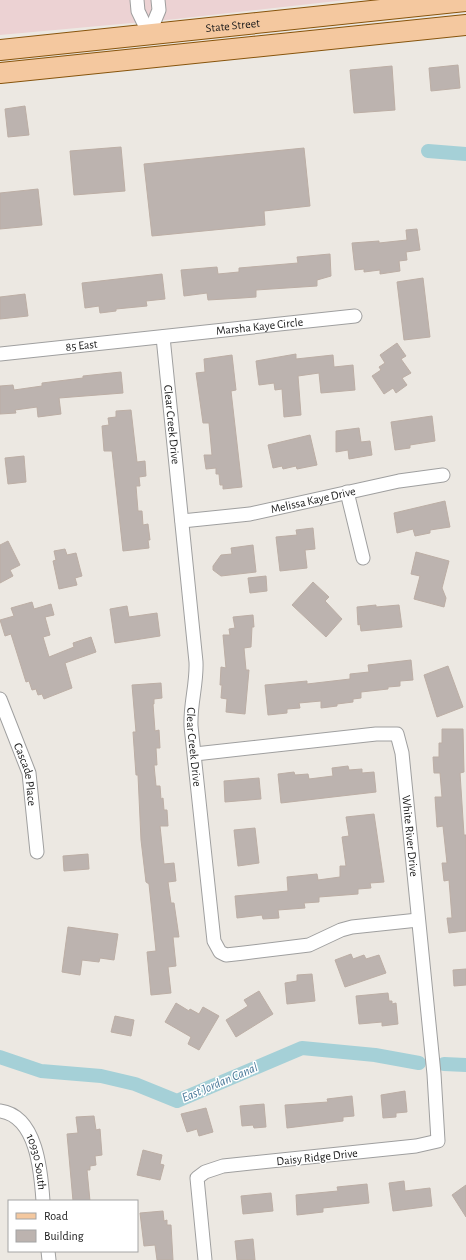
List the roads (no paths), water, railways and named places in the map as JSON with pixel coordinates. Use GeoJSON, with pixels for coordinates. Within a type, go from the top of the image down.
{"type":"FeatureCollection","features":[{"type":"Feature","properties":{"kind":"main road","name":"State Street"},"geometry":{"type":"LineString","coordinates":[[0,50],[466,1]]}},
{"type":"Feature","properties":{"kind":"main road"},"geometry":{"type":"LineString","coordinates":[[330,39],[357,28],[386,21],[466,13]]}},
{"type":"Feature","properties":{"kind":"main road","name":"State Street"},"geometry":{"type":"LineString","coordinates":[[0,73],[466,25]]}},
{"type":"Feature","properties":{"kind":"street"},"geometry":{"type":"LineString","coordinates":[[137,0],[138,11],[149,34]]}},
{"type":"Feature","properties":{"kind":"street"},"geometry":{"type":"LineString","coordinates":[[149,34],[159,10],[158,0]]}},
{"type":"Feature","properties":{"kind":"street","name":"Marsha Kaye Circle"},"geometry":{"type":"LineString","coordinates":[[163,337],[355,316]]}},
{"type":"Feature","properties":{"kind":"street","name":"85 East"},"geometry":{"type":"LineString","coordinates":[[0,354],[163,337]]}},
{"type":"Feature","properties":{"kind":"street","name":"Clear Creek Drive"},"geometry":{"type":"LineString","coordinates":[[163,337],[197,672],[191,715],[213,936],[220,952],[226,955],[309,945],[352,926],[418,920]]}},
{"type":"Feature","properties":{"kind":"street","name":"Melissa Kaye Drive"},"geometry":{"type":"LineString","coordinates":[[182,521],[250,514],[399,481],[443,475]]}},
{"type":"Feature","properties":{"kind":"street"},"geometry":{"type":"LineString","coordinates":[[347,492],[363,558]]}},
{"type":"Feature","properties":{"kind":"street","name":"Cascade Place"},"geometry":{"type":"LineString","coordinates":[[0,700],[29,773],[37,852]]}},
{"type":"Feature","properties":{"kind":"street","name":"White River Drive"},"geometry":{"type":"LineString","coordinates":[[195,754],[376,734],[397,734],[402,753],[438,1141]]}},
{"type":"Feature","properties":{"kind":"street","name":"10930 South"},"geometry":{"type":"LineString","coordinates":[[0,1110],[13,1114],[24,1126],[36,1148],[41,1174],[43,1200]]}},
{"type":"Feature","properties":{"kind":"street","name":"Daisy Ridge Drive"},"geometry":{"type":"LineString","coordinates":[[205,1260],[197,1178],[204,1172],[223,1166],[416,1146],[438,1141]]}},
{"type":"Feature","properties":{"kind":"waterway"},"geometry":{"type":"LineString","coordinates":[[428,151],[466,154]]}},
{"type":"Feature","properties":{"kind":"waterway","name":"East Jordan Canal"},"geometry":{"type":"LineString","coordinates":[[0,1057],[41,1071],[101,1076],[135,1084],[177,1101],[302,1048],[375,1055],[419,1063]]}},
{"type":"Feature","properties":{"kind":"waterway","name":"East Jordan Canal"},"geometry":{"type":"LineString","coordinates":[[444,1064],[466,1065]]}}]}
